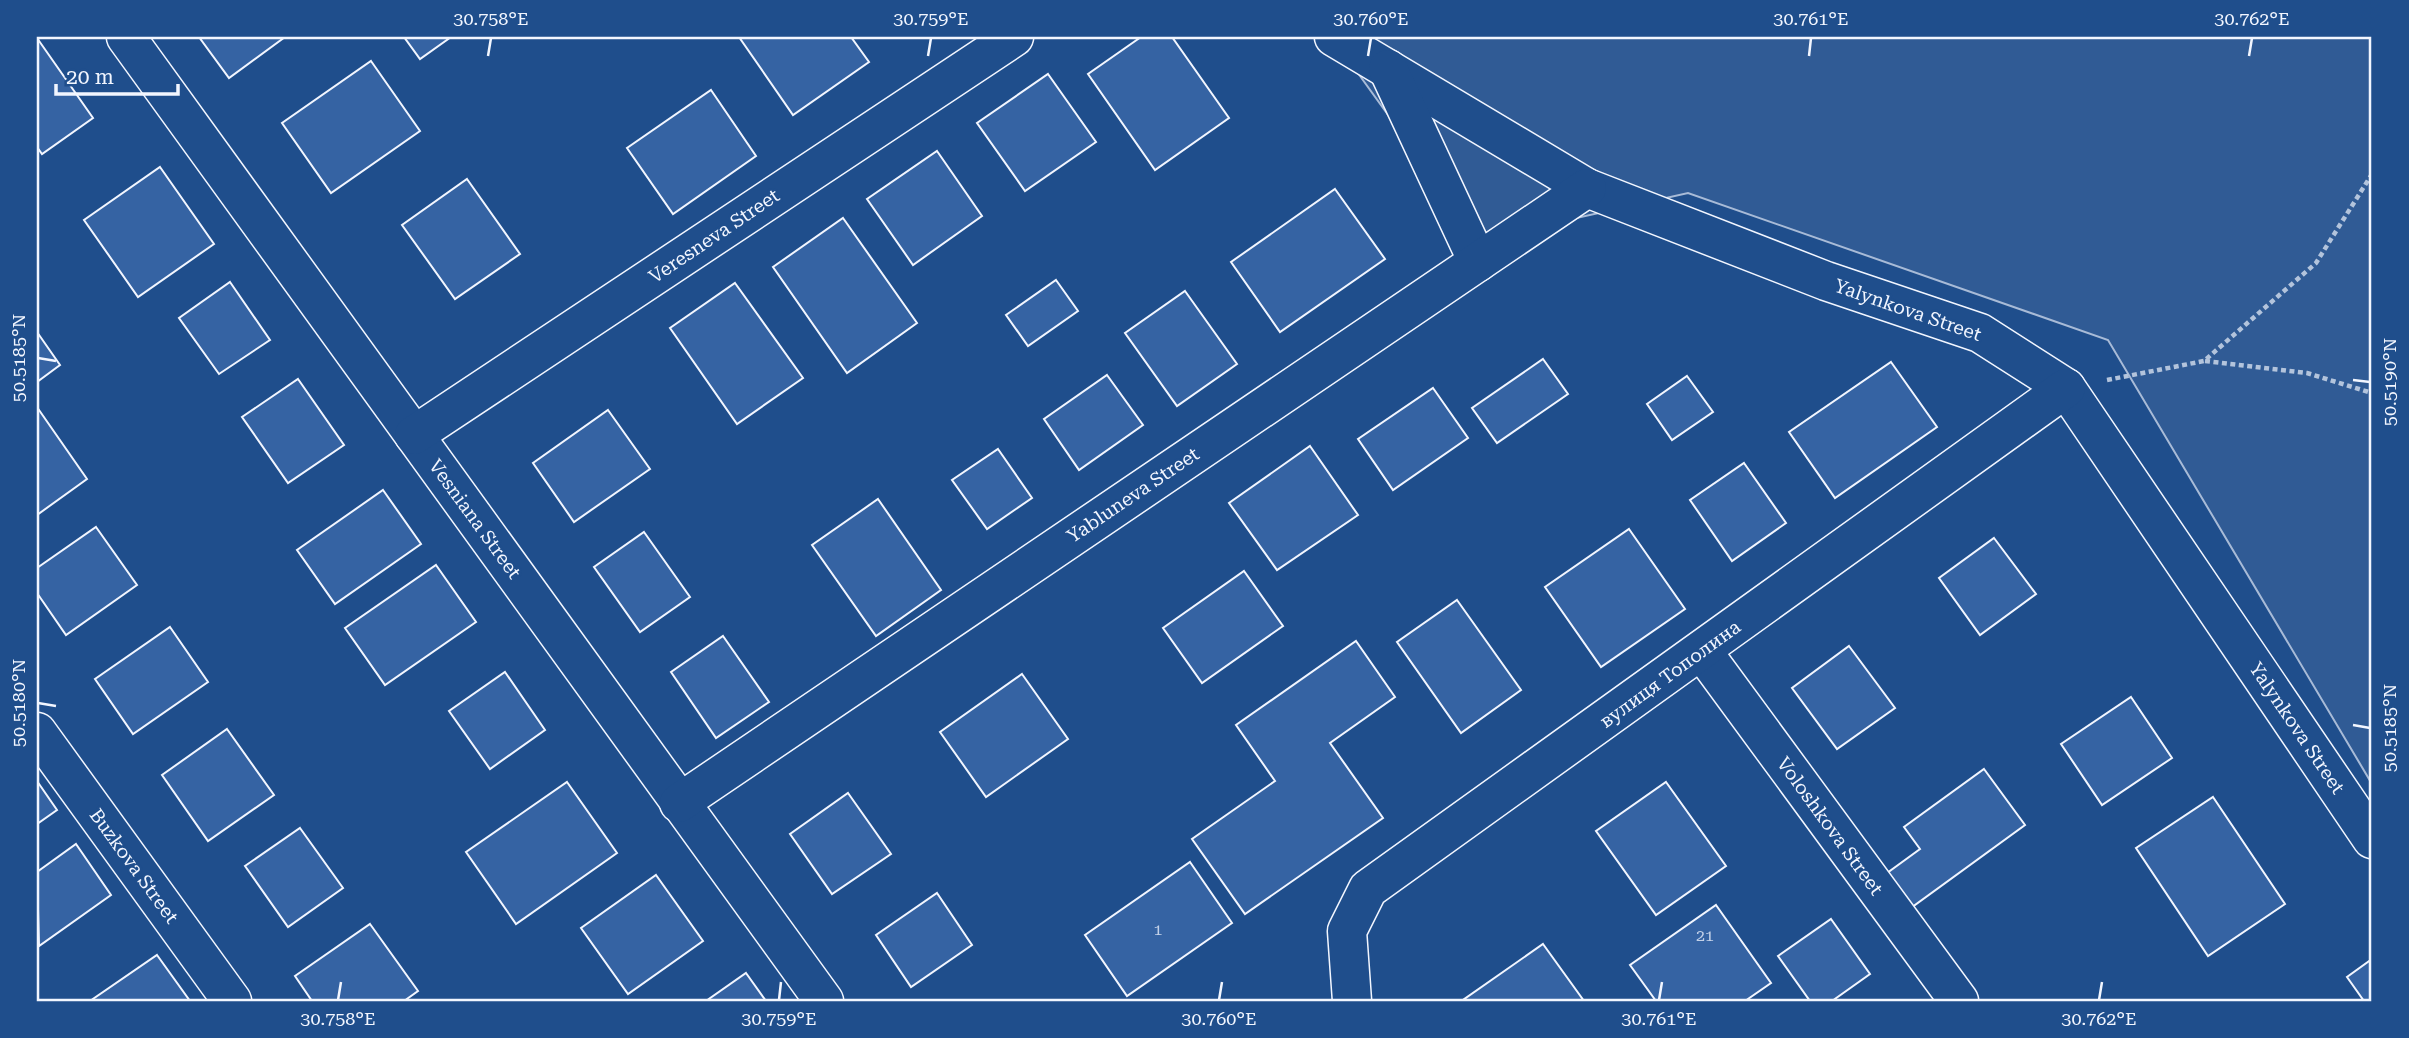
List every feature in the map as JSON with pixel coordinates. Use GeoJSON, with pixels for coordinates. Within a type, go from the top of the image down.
{"type":"FeatureCollection","features":[{"type":"Feature","properties":{"kind":"street","name":"Vesniana Street"},"geometry":{"type":"LineString","coordinates":[[126,37],[824,1001]]}},
{"type":"Feature","properties":{"kind":"street","name":"Veresneva Street"},"geometry":{"type":"LineString","coordinates":[[414,435],[1014,37]]}},
{"type":"Feature","properties":{"kind":"street","name":"Yalynkova Street"},"geometry":{"type":"LineString","coordinates":[[1334,37],[1587,188],[1826,282],[1980,333],[2066,388],[2372,839]]}},
{"type":"Feature","properties":{"kind":"street"},"geometry":{"type":"LineString","coordinates":[[1388,69],[1478,262]]}},
{"type":"Feature","properties":{"kind":"street","name":"Yabluneva Street"},"geometry":{"type":"LineString","coordinates":[[679,803],[1587,188]]}},
{"type":"Feature","properties":{"kind":"street","name":"вулиця Тополина"},"geometry":{"type":"LineString","coordinates":[[1352,1001],[1347,931],[1368,889],[2066,388]]}},
{"type":"Feature","properties":{"kind":"street","name":"Voloshkova Street"},"geometry":{"type":"LineString","coordinates":[[1702,651],[1959,1001]]}},
{"type":"Feature","properties":{"kind":"street","name":"Buzkova Street"},"geometry":{"type":"LineString","coordinates":[[37,732],[232,1001]]}},
{"type":"Feature","properties":{"kind":"path"},"geometry":{"type":"LineString","coordinates":[[2204,361],[2316,263],[2372,174]]}},
{"type":"Feature","properties":{"kind":"path"},"geometry":{"type":"LineString","coordinates":[[2066,388],[2204,361],[2306,373],[2372,393]]}},
{"type":"Feature","properties":{"kind":"shaded area"},"geometry":{"type":"Polygon","coordinates":[[[1332,37],[2372,37],[2372,784],[2108,340],[1688,193],[1478,240],[1332,37]]]}},
{"type":"Feature","properties":{"kind":"building"},"geometry":{"type":"Polygon","coordinates":[[[199,37],[285,37],[229,78],[199,37]]]}},
{"type":"Feature","properties":{"kind":"building"},"geometry":{"type":"Polygon","coordinates":[[[404,37],[451,37],[420,59],[404,37]]]}},
{"type":"Feature","properties":{"kind":"building"},"geometry":{"type":"Polygon","coordinates":[[[739,37],[851,37],[869,62],[793,115],[739,37]]]}},
{"type":"Feature","properties":{"kind":"building"},"geometry":{"type":"Polygon","coordinates":[[[1141,37],[1172,37],[1229,118],[1155,170],[1088,74],[1141,37]]]}},
{"type":"Feature","properties":{"kind":"building"},"geometry":{"type":"Polygon","coordinates":[[[37,38],[93,118],[42,154],[37,147],[37,38]]]}},
{"type":"Feature","properties":{"kind":"building"},"geometry":{"type":"Polygon","coordinates":[[[371,61],[420,131],[331,193],[282,123],[371,61]]]}},
{"type":"Feature","properties":{"kind":"building"},"geometry":{"type":"Polygon","coordinates":[[[1048,74],[1096,142],[1025,191],[977,123],[1048,74]]]}},
{"type":"Feature","properties":{"kind":"building"},"geometry":{"type":"Polygon","coordinates":[[[711,90],[756,156],[673,214],[627,148],[711,90]]]}},
{"type":"Feature","properties":{"kind":"building"},"geometry":{"type":"Polygon","coordinates":[[[937,151],[982,216],[913,265],[867,199],[937,151]]]}},
{"type":"Feature","properties":{"kind":"building"},"geometry":{"type":"Polygon","coordinates":[[[160,167],[214,244],[138,297],[84,220],[160,167]]]}},
{"type":"Feature","properties":{"kind":"building"},"geometry":{"type":"Polygon","coordinates":[[[467,179],[520,254],[455,299],[402,225],[467,179]]]}},
{"type":"Feature","properties":{"kind":"building"},"geometry":{"type":"Polygon","coordinates":[[[1335,189],[1385,259],[1280,332],[1231,262],[1335,189]]]}},
{"type":"Feature","properties":{"kind":"building"},"geometry":{"type":"Polygon","coordinates":[[[843,218],[917,323],[847,373],[773,267],[843,218]]]}},
{"type":"Feature","properties":{"kind":"building"},"geometry":{"type":"Polygon","coordinates":[[[1056,280],[1078,311],[1028,346],[1006,315],[1056,280]]]}},
{"type":"Feature","properties":{"kind":"building"},"geometry":{"type":"Polygon","coordinates":[[[230,282],[270,340],[219,374],[179,318],[230,282]]]}},
{"type":"Feature","properties":{"kind":"building"},"geometry":{"type":"Polygon","coordinates":[[[735,283],[803,378],[737,424],[670,328],[735,283]]]}},
{"type":"Feature","properties":{"kind":"building"},"geometry":{"type":"Polygon","coordinates":[[[1185,291],[1237,364],[1177,406],[1125,333],[1185,291]]]}},
{"type":"Feature","properties":{"kind":"building"},"geometry":{"type":"Polygon","coordinates":[[[37,332],[60,365],[37,382],[37,332]]]}},
{"type":"Feature","properties":{"kind":"building"},"geometry":{"type":"Polygon","coordinates":[[[1543,359],[1568,394],[1497,443],[1472,408],[1543,359]]]}},
{"type":"Feature","properties":{"kind":"building"},"geometry":{"type":"Polygon","coordinates":[[[1891,362],[1937,427],[1835,498],[1789,432],[1891,362]]]}},
{"type":"Feature","properties":{"kind":"building"},"geometry":{"type":"Polygon","coordinates":[[[1107,375],[1143,425],[1079,470],[1044,419],[1107,375]]]}},
{"type":"Feature","properties":{"kind":"building"},"geometry":{"type":"Polygon","coordinates":[[[1687,376],[1713,412],[1672,440],[1647,404],[1687,376]]]}},
{"type":"Feature","properties":{"kind":"building"},"geometry":{"type":"Polygon","coordinates":[[[298,379],[344,445],[288,483],[242,417],[298,379]]]}},
{"type":"Feature","properties":{"kind":"building"},"geometry":{"type":"Polygon","coordinates":[[[1433,388],[1468,438],[1393,490],[1358,439],[1433,388]]]}},
{"type":"Feature","properties":{"kind":"building"},"geometry":{"type":"Polygon","coordinates":[[[39,410],[87,479],[37,515],[37,412],[39,410]]]}},
{"type":"Feature","properties":{"kind":"building"},"geometry":{"type":"Polygon","coordinates":[[[608,410],[650,469],[574,522],[533,463],[608,410]]]}},
{"type":"Feature","properties":{"kind":"building"},"geometry":{"type":"Polygon","coordinates":[[[1310,446],[1358,515],[1277,570],[1229,503],[1310,446]]]}},
{"type":"Feature","properties":{"kind":"building"},"geometry":{"type":"Polygon","coordinates":[[[998,449],[1032,498],[987,529],[952,480],[998,449]]]}},
{"type":"Feature","properties":{"kind":"building"},"geometry":{"type":"Polygon","coordinates":[[[1744,463],[1786,523],[1732,561],[1690,500],[1744,463]]]}},
{"type":"Feature","properties":{"kind":"building"},"geometry":{"type":"Polygon","coordinates":[[[383,490],[421,544],[335,604],[297,550],[383,490]]]}},
{"type":"Feature","properties":{"kind":"building"},"geometry":{"type":"Polygon","coordinates":[[[878,499],[941,590],[876,636],[812,545],[878,499]]]}},
{"type":"Feature","properties":{"kind":"building"},"geometry":{"type":"Polygon","coordinates":[[[96,527],[137,585],[66,635],[37,593],[37,568],[96,527]]]}},
{"type":"Feature","properties":{"kind":"building"},"geometry":{"type":"Polygon","coordinates":[[[1629,529],[1685,609],[1601,667],[1545,587],[1629,529]]]}},
{"type":"Feature","properties":{"kind":"building"},"geometry":{"type":"Polygon","coordinates":[[[644,532],[690,597],[640,632],[594,567],[644,532]]]}},
{"type":"Feature","properties":{"kind":"building"},"geometry":{"type":"Polygon","coordinates":[[[1994,538],[2036,594],[1980,635],[1939,578],[1994,538]]]}},
{"type":"Feature","properties":{"kind":"building"},"geometry":{"type":"Polygon","coordinates":[[[436,565],[476,622],[385,685],[345,628],[436,565]]]}},
{"type":"Feature","properties":{"kind":"building"},"geometry":{"type":"Polygon","coordinates":[[[1244,571],[1283,626],[1202,683],[1163,628],[1244,571]]]}},
{"type":"Feature","properties":{"kind":"building"},"geometry":{"type":"Polygon","coordinates":[[[1457,600],[1521,690],[1461,733],[1397,642],[1457,600]]]}},
{"type":"Feature","properties":{"kind":"building"},"geometry":{"type":"Polygon","coordinates":[[[170,627],[208,682],[133,734],[95,679],[170,627]]]}},
{"type":"Feature","properties":{"kind":"building"},"geometry":{"type":"Polygon","coordinates":[[[723,636],[769,702],[716,738],[671,672],[723,636]]]}},
{"type":"Feature","properties":{"kind":"building"},"geometry":{"type":"Polygon","coordinates":[[[1356,641],[1395,697],[1330,743],[1383,818],[1245,914],[1192,839],[1275,781],[1236,725],[1356,641]]]}},
{"type":"Feature","properties":{"kind":"building"},"geometry":{"type":"Polygon","coordinates":[[[1849,646],[1895,708],[1837,749],[1792,688],[1849,646]]]}},
{"type":"Feature","properties":{"kind":"building"},"geometry":{"type":"Polygon","coordinates":[[[505,672],[545,730],[490,769],[449,711],[505,672]]]}},
{"type":"Feature","properties":{"kind":"building"},"geometry":{"type":"Polygon","coordinates":[[[1022,674],[1068,739],[986,797],[940,732],[1022,674]]]}},
{"type":"Feature","properties":{"kind":"building"},"geometry":{"type":"Polygon","coordinates":[[[2131,697],[2172,758],[2102,805],[2061,744],[2131,697]]]}},
{"type":"Feature","properties":{"kind":"building"},"geometry":{"type":"Polygon","coordinates":[[[227,729],[274,795],[208,841],[162,775],[227,729]]]}},
{"type":"Feature","properties":{"kind":"building"},"geometry":{"type":"Polygon","coordinates":[[[1984,769],[2025,825],[1908,910],[1883,876],[1920,849],[1904,827],[1984,769]]]}},
{"type":"Feature","properties":{"kind":"building"},"geometry":{"type":"Polygon","coordinates":[[[37,781],[57,810],[37,824],[37,781]]]}},
{"type":"Feature","properties":{"kind":"building"},"geometry":{"type":"Polygon","coordinates":[[[567,782],[617,853],[516,924],[466,852],[567,782]]]}},
{"type":"Feature","properties":{"kind":"building"},"geometry":{"type":"Polygon","coordinates":[[[1666,782],[1726,866],[1656,915],[1596,831],[1666,782]]]}},
{"type":"Feature","properties":{"kind":"building"},"geometry":{"type":"Polygon","coordinates":[[[848,793],[891,854],[832,894],[790,834],[848,793]]]}},
{"type":"Feature","properties":{"kind":"building"},"geometry":{"type":"Polygon","coordinates":[[[2213,797],[2285,904],[2208,956],[2136,848],[2213,797]]]}},
{"type":"Feature","properties":{"kind":"building"},"geometry":{"type":"Polygon","coordinates":[[[300,828],[343,888],[288,927],[245,866],[300,828]]]}},
{"type":"Feature","properties":{"kind":"building"},"geometry":{"type":"Polygon","coordinates":[[[76,844],[111,895],[39,946],[37,872],[76,844]]]}},
{"type":"Feature","properties":{"kind":"building"},"geometry":{"type":"Polygon","coordinates":[[[1190,862],[1232,923],[1127,996],[1085,935],[1190,862]]]}},
{"type":"Feature","properties":{"kind":"building"},"geometry":{"type":"Polygon","coordinates":[[[656,875],[703,941],[628,994],[581,928],[656,875]]]}},
{"type":"Feature","properties":{"kind":"building"},"geometry":{"type":"Polygon","coordinates":[[[937,893],[972,945],[911,987],[876,935],[937,893]]]}},
{"type":"Feature","properties":{"kind":"building"},"geometry":{"type":"Polygon","coordinates":[[[1716,905],[1771,983],[1745,1001],[1656,1001],[1630,965],[1716,905]]]}},
{"type":"Feature","properties":{"kind":"building"},"geometry":{"type":"Polygon","coordinates":[[[1831,919],[1870,974],[1832,1001],[1810,1001],[1778,956],[1831,919]]]}},
{"type":"Feature","properties":{"kind":"building"},"geometry":{"type":"Polygon","coordinates":[[[370,924],[418,991],[404,1001],[312,1001],[295,976],[370,924]]]}},
{"type":"Feature","properties":{"kind":"building"},"geometry":{"type":"Polygon","coordinates":[[[1543,944],[1584,1001],[1463,1000],[1543,944]]]}},
{"type":"Feature","properties":{"kind":"building"},"geometry":{"type":"Polygon","coordinates":[[[157,955],[190,1001],[90,1001],[157,955]]]}},
{"type":"Feature","properties":{"kind":"building"},"geometry":{"type":"Polygon","coordinates":[[[2372,959],[2372,1001],[2364,1001],[2347,977],[2372,959]]]}},
{"type":"Feature","properties":{"kind":"building"},"geometry":{"type":"Polygon","coordinates":[[[746,973],[766,1001],[706,1001],[746,973]]]}}]}
